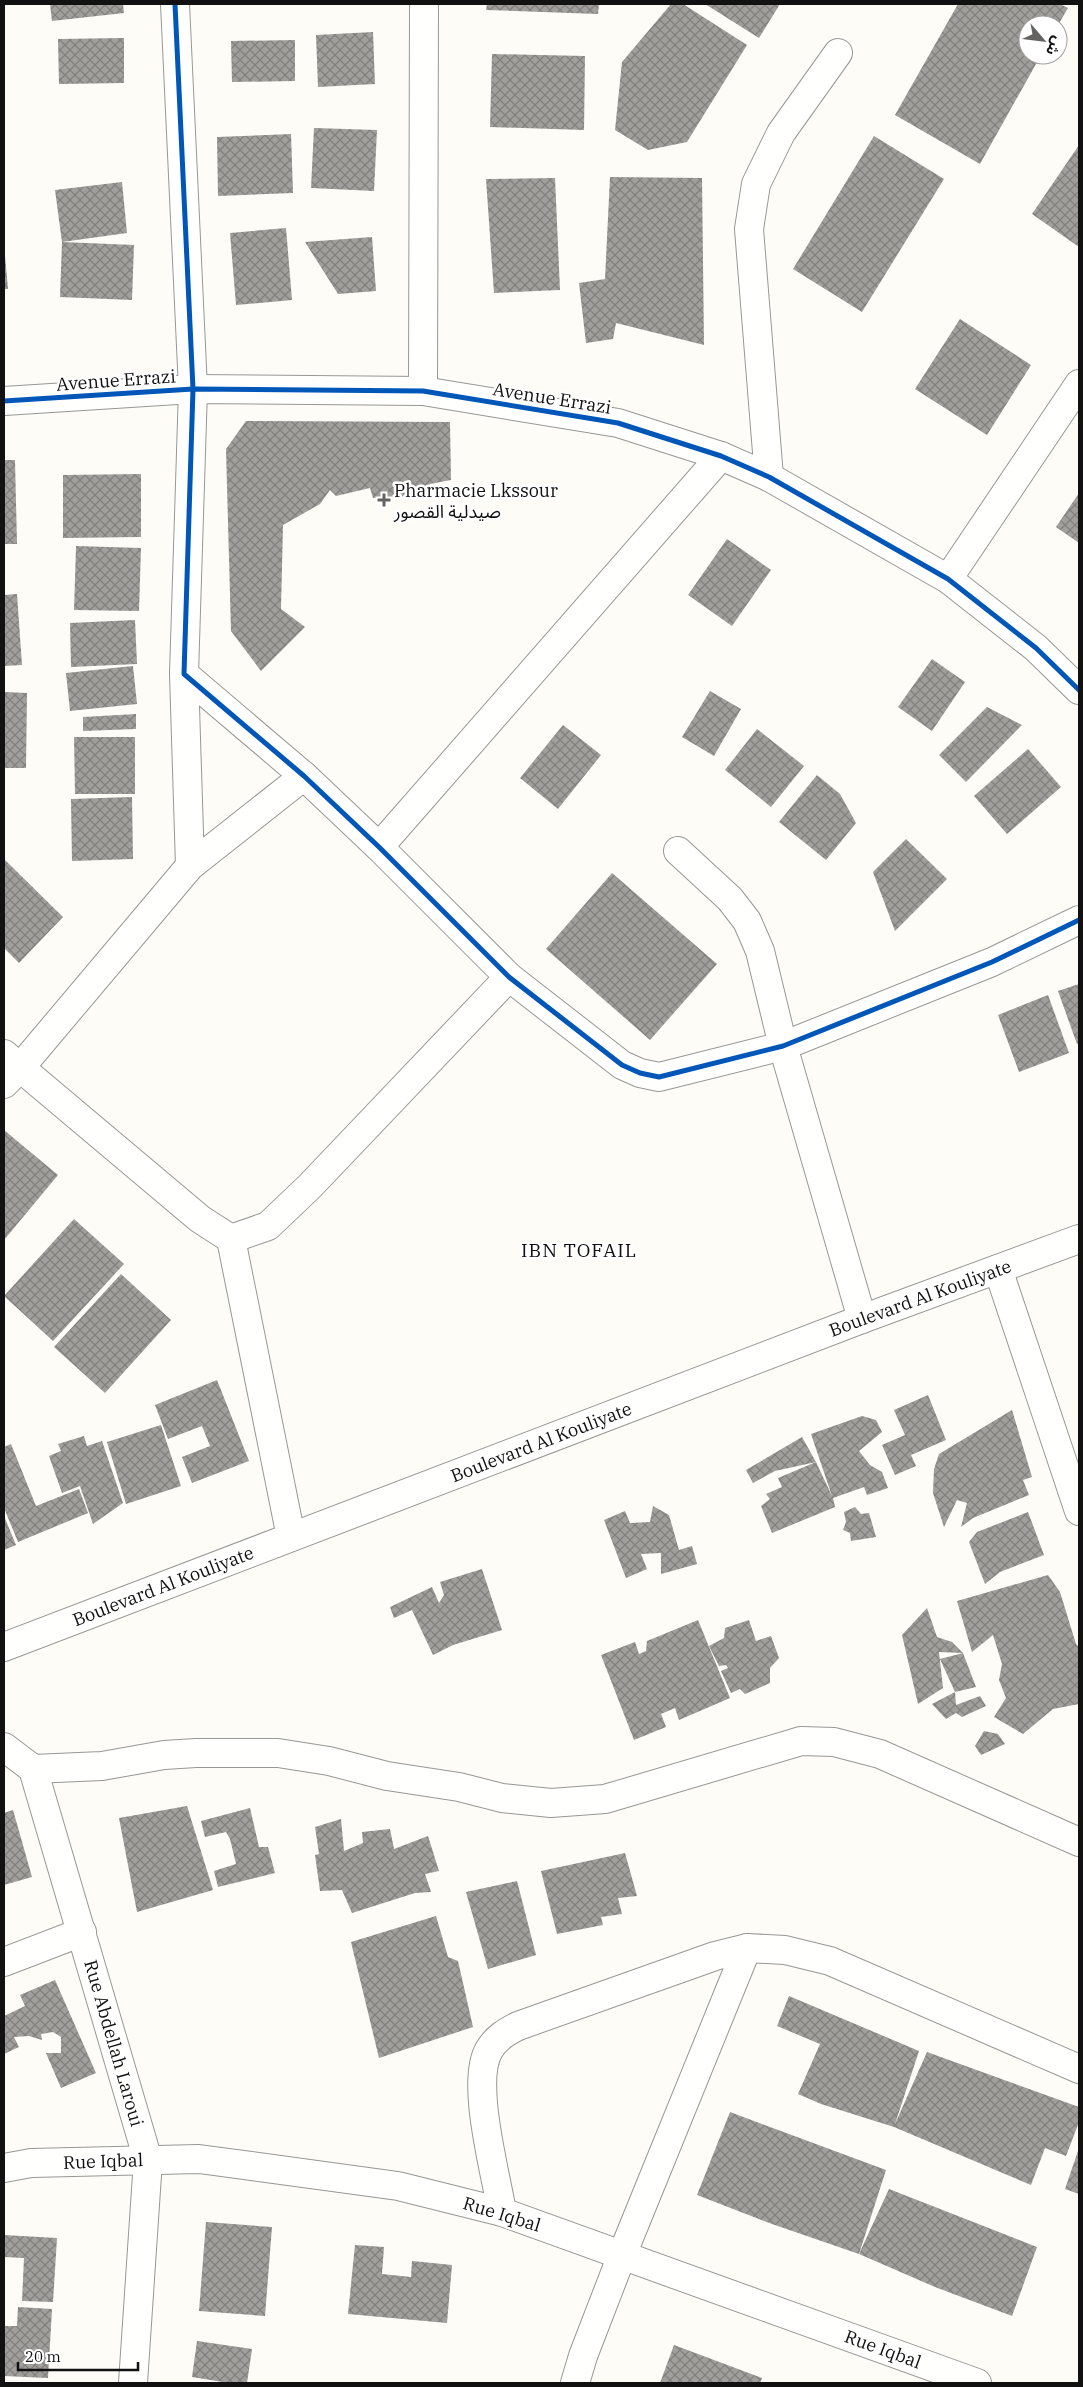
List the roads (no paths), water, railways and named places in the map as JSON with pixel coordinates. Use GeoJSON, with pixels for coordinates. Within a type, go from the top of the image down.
{"type":"FeatureCollection","features":[{"type":"Feature","properties":{"kind":"street"},"geometry":{"type":"LineString","coordinates":[[175,4],[193,388],[184,674],[190,866]]}},
{"type":"Feature","properties":{"kind":"street"},"geometry":{"type":"LineString","coordinates":[[423,391],[424,4]]}},
{"type":"Feature","properties":{"kind":"street"},"geometry":{"type":"LineString","coordinates":[[769,477],[749,229],[750,220],[756,184],[781,132],[838,53]]}},
{"type":"Feature","properties":{"kind":"street"},"geometry":{"type":"LineString","coordinates":[[948,579],[1079,384]]}},
{"type":"Feature","properties":{"kind":"street","name":"Avenue Errazi"},"geometry":{"type":"LineString","coordinates":[[4,401],[193,388],[423,391],[618,423],[722,456],[769,477],[948,579],[1036,648],[1079,690]]}},
{"type":"Feature","properties":{"kind":"street"},"geometry":{"type":"LineString","coordinates":[[380,847],[722,456]]}},
{"type":"Feature","properties":{"kind":"street"},"geometry":{"type":"LineString","coordinates":[[184,674],[304,776],[380,847],[509,977],[622,1065],[640,1073],[659,1077],[783,1046],[992,962],[1079,920]]}},
{"type":"Feature","properties":{"kind":"street"},"geometry":{"type":"LineString","coordinates":[[292,1537],[231,1240],[9,1069],[190,866],[304,776]]}},
{"type":"Feature","properties":{"kind":"street"},"geometry":{"type":"LineString","coordinates":[[678,851],[730,900],[747,921],[760,951],[783,1046],[862,1319]]}},
{"type":"Feature","properties":{"kind":"street"},"geometry":{"type":"LineString","coordinates":[[231,1240],[268,1226],[310,1186],[509,977]]}},
{"type":"Feature","properties":{"kind":"street","name":"Boulevard Al Kouliyate"},"geometry":{"type":"LineString","coordinates":[[4,1647],[862,1319],[1079,1239]]}},
{"type":"Feature","properties":{"kind":"street"},"geometry":{"type":"LineString","coordinates":[[998,1269],[1079,1511]]}},
{"type":"Feature","properties":{"kind":"street"},"geometry":{"type":"LineString","coordinates":[[4,1747],[33,1770],[102,1766],[196,1753],[278,1753],[330,1761],[387,1776],[459,1787],[502,1798],[551,1803],[605,1799],[801,1741],[834,1742],[880,1754],[1079,1842]]}},
{"type":"Feature","properties":{"kind":"street","name":"Rue Abdellah Laroui"},"geometry":{"type":"LineString","coordinates":[[33,1770],[148,2160],[133,2383]]}},
{"type":"Feature","properties":{"kind":"street"},"geometry":{"type":"LineString","coordinates":[[4,1962],[82,1932]]}},
{"type":"Feature","properties":{"kind":"street"},"geometry":{"type":"LineString","coordinates":[[575,2383],[583,2356],[622,2255],[747,1948]]}},
{"type":"Feature","properties":{"kind":"street"},"geometry":{"type":"LineString","coordinates":[[502,2212],[482,2099],[482,2067],[488,2050],[500,2035],[518,2026],[715,1956],[747,1948],[785,1950],[830,1961],[1079,2070]]}},
{"type":"Feature","properties":{"kind":"street","name":"Rue Iqbal"},"geometry":{"type":"LineString","coordinates":[[4,2168],[31,2163],[199,2159],[398,2186],[502,2212],[977,2383]]}},
{"type":"Feature","properties":{"kind":"place","name":"Pharmacie Lkssour صيدلية القصور"},"geometry":{"type":"Point","coordinates":[384,500]}},
{"type":"Feature","properties":{"kind":"district","name":"IBN TOFAIL"},"geometry":{"type":"Point","coordinates":[579,1250]}}]}
